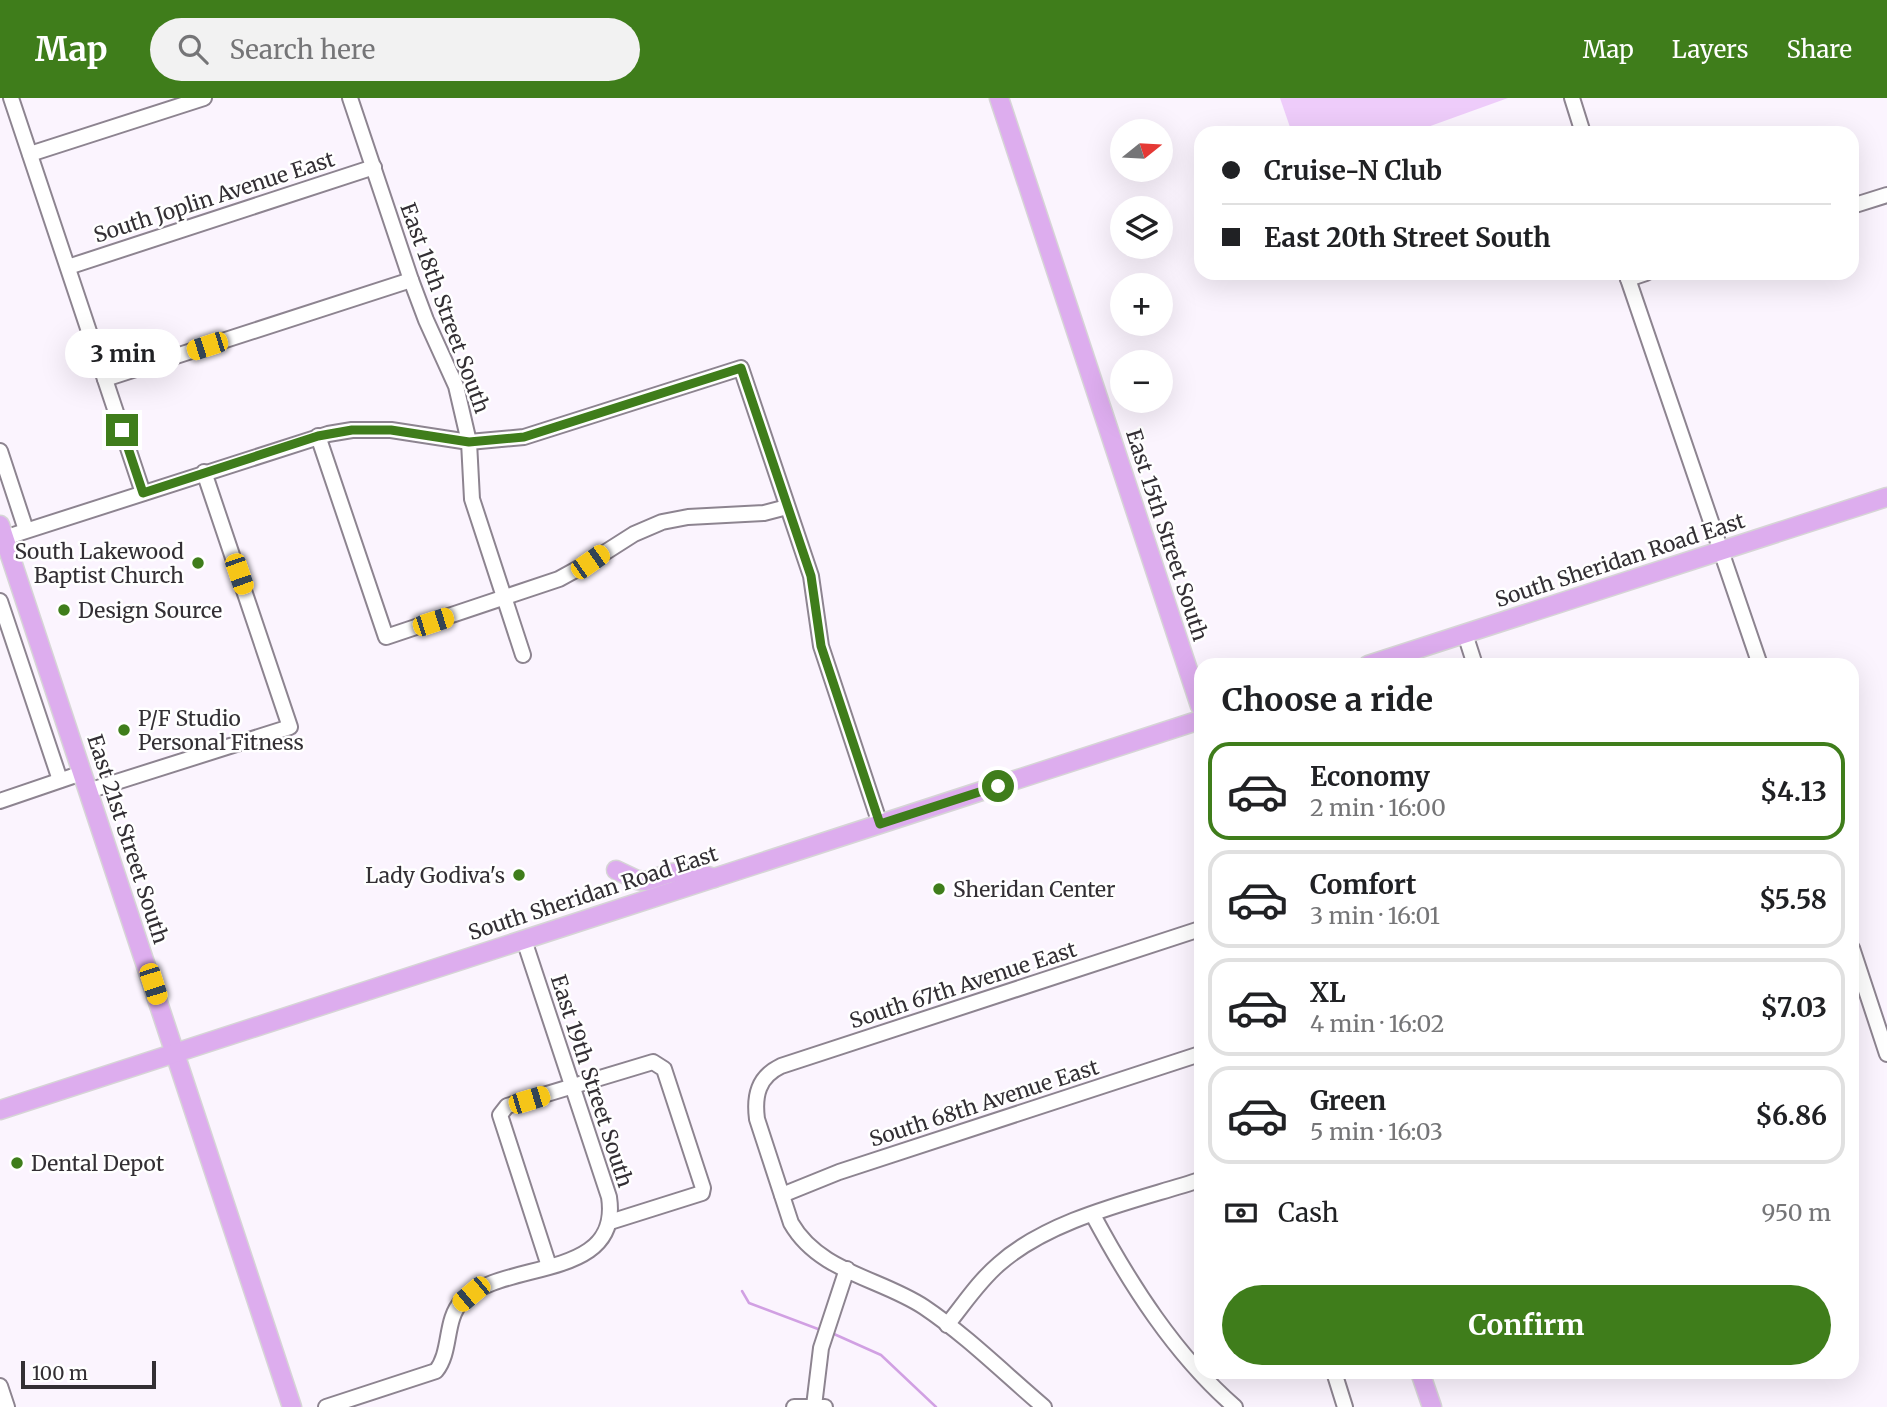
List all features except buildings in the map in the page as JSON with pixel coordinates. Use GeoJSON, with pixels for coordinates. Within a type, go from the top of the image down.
{"type":"FeatureCollection","features":[{"type":"Feature","properties":{"kind":"main road","name":"East 15th Street South"},"geometry":{"type":"LineString","coordinates":[[999,98],[1194,688]]}},
{"type":"Feature","properties":{"kind":"main road","name":"South Sheridan Road East"},"geometry":{"type":"LineString","coordinates":[[1390,658],[1887,497]]}},
{"type":"Feature","properties":{"kind":"main road","name":"East 21st Street South"},"geometry":{"type":"LineString","coordinates":[[2,531],[292,1407]]}},
{"type":"Feature","properties":{"kind":"main road","name":"South Sheridan Road East"},"geometry":{"type":"LineString","coordinates":[[0,1110],[1194,722]]}},
{"type":"Feature","properties":{"kind":"main road"},"geometry":{"type":"LineString","coordinates":[[615,870],[646,881],[671,873],[692,871],[714,878]]}},
{"type":"Feature","properties":{"kind":"main road"},"geometry":{"type":"LineString","coordinates":[[1422,1379],[1432,1407]]}},
{"type":"Feature","properties":{"kind":"street"},"geometry":{"type":"LineString","coordinates":[[11,98],[143,493]]}},
{"type":"Feature","properties":{"kind":"street"},"geometry":{"type":"LineString","coordinates":[[30,154],[204,98]]}},
{"type":"Feature","properties":{"kind":"street","name":"East 18th Street South"},"geometry":{"type":"LineString","coordinates":[[350,98],[411,280],[456,386],[469,442],[472,499],[523,654]]}},
{"type":"Feature","properties":{"kind":"street"},"geometry":{"type":"LineString","coordinates":[[1572,98],[1581,126]]}},
{"type":"Feature","properties":{"kind":"street","name":"South Joplin Avenue East"},"geometry":{"type":"LineString","coordinates":[[68,267],[374,167]]}},
{"type":"Feature","properties":{"kind":"street"},"geometry":{"type":"LineString","coordinates":[[1859,204],[1887,195]]}},
{"type":"Feature","properties":{"kind":"street"},"geometry":{"type":"LineString","coordinates":[[105,379],[411,280]]}},
{"type":"Feature","properties":{"kind":"street"},"geometry":{"type":"LineString","coordinates":[[1628,280],[1757,658]]}},
{"type":"Feature","properties":{"kind":"street"},"geometry":{"type":"LineString","coordinates":[[2,531],[26,530],[318,436],[352,430],[391,430],[469,442],[508,440],[545,432],[741,368],[811,576],[821,646],[880,824]]}},
{"type":"Feature","properties":{"kind":"street"},"geometry":{"type":"LineString","coordinates":[[318,436],[386,637],[559,579],[634,534],[662,522],[688,517],[764,513],[788,507]]}},
{"type":"Feature","properties":{"kind":"street"},"geometry":{"type":"LineString","coordinates":[[0,451],[26,530]]}},
{"type":"Feature","properties":{"kind":"street"},"geometry":{"type":"LineString","coordinates":[[88,791],[290,726],[204,472]]}},
{"type":"Feature","properties":{"kind":"street"},"geometry":{"type":"LineString","coordinates":[[0,601],[60,780]]}},
{"type":"Feature","properties":{"kind":"street"},"geometry":{"type":"LineString","coordinates":[[1465,634],[1473,658]]}},
{"type":"Feature","properties":{"kind":"street"},"geometry":{"type":"LineString","coordinates":[[0,801],[82,773]]}},
{"type":"Feature","properties":{"kind":"street","name":"South 67th Avenue East"},"geometry":{"type":"LineString","coordinates":[[782,1195],[757,1119],[755,1100],[762,1080],[781,1066],[1194,931]]}},
{"type":"Feature","properties":{"kind":"street","name":"East 19th Street South"},"geometry":{"type":"LineString","coordinates":[[524,940],[609,1197],[607,1229]]}},
{"type":"Feature","properties":{"kind":"street"},"geometry":{"type":"LineString","coordinates":[[1859,969],[1887,1054]]}},
{"type":"Feature","properties":{"kind":"street","name":"South 68th Avenue East"},"geometry":{"type":"LineString","coordinates":[[782,1195],[839,1172],[1194,1056]]}},
{"type":"Feature","properties":{"kind":"street"},"geometry":{"type":"LineString","coordinates":[[326,1407],[436,1371],[442,1363],[452,1321],[460,1303],[471,1294],[587,1253],[607,1229],[699,1195],[703,1188],[664,1069],[659,1064],[653,1062],[507,1106],[500,1115],[550,1266]]}},
{"type":"Feature","properties":{"kind":"street"},"geometry":{"type":"LineString","coordinates":[[947,1325],[983,1280],[1014,1252],[1050,1230],[1194,1182]]}},
{"type":"Feature","properties":{"kind":"street"},"geometry":{"type":"LineString","coordinates":[[782,1195],[791,1223],[800,1239],[827,1261],[893,1289],[924,1307],[1044,1407]]}},
{"type":"Feature","properties":{"kind":"street"},"geometry":{"type":"LineString","coordinates":[[1093,1215],[1119,1262],[1194,1367]]}},
{"type":"Feature","properties":{"kind":"street"},"geometry":{"type":"LineString","coordinates":[[794,1407],[820,1406],[821,1348],[847,1269]]}},
{"type":"Feature","properties":{"kind":"street"},"geometry":{"type":"LineString","coordinates":[[1206,1379],[1235,1407]]}},
{"type":"Feature","properties":{"kind":"street"},"geometry":{"type":"LineString","coordinates":[[1336,1379],[1345,1407]]}},
{"type":"Feature","properties":{"kind":"street"},"geometry":{"type":"LineString","coordinates":[[0,1386],[7,1407]]}},
{"type":"Feature","properties":{"kind":"shaded area"},"geometry":{"type":"Polygon","coordinates":[[[1280,98],[1508,98],[1430,126],[1290,126],[1280,98]]]}},
{"type":"Feature","properties":{"kind":"waterway"},"geometry":{"type":"LineString","coordinates":[[742,1291],[749,1303],[818,1329]]}},
{"type":"Feature","properties":{"kind":"waterway"},"geometry":{"type":"LineString","coordinates":[[834,1334],[881,1355],[936,1407]]}},
{"type":"Feature","properties":{"kind":"place","name":"South Lakewood Baptist Church"},"geometry":{"type":"Point","coordinates":[198,563]}},
{"type":"Feature","properties":{"kind":"place","name":"Design Source"},"geometry":{"type":"Point","coordinates":[64,610]}},
{"type":"Feature","properties":{"kind":"place","name":"P/F Studio Personal Fitness"},"geometry":{"type":"Point","coordinates":[124,730]}},
{"type":"Feature","properties":{"kind":"place","name":"Lady Godiva's"},"geometry":{"type":"Point","coordinates":[519,875]}},
{"type":"Feature","properties":{"kind":"place","name":"Sheridan Center"},"geometry":{"type":"Point","coordinates":[939,889]}},
{"type":"Feature","properties":{"kind":"place","name":"Dental Depot"},"geometry":{"type":"Point","coordinates":[17,1163]}},
{"type":"Feature","properties":{"kind":"route"},"geometry":{"type":"LineString","coordinates":[[122,430],[143,493],[318,436],[352,430],[391,430],[469,442],[524,437],[741,368],[811,576],[821,646],[880,824],[998,786]]}}]}
